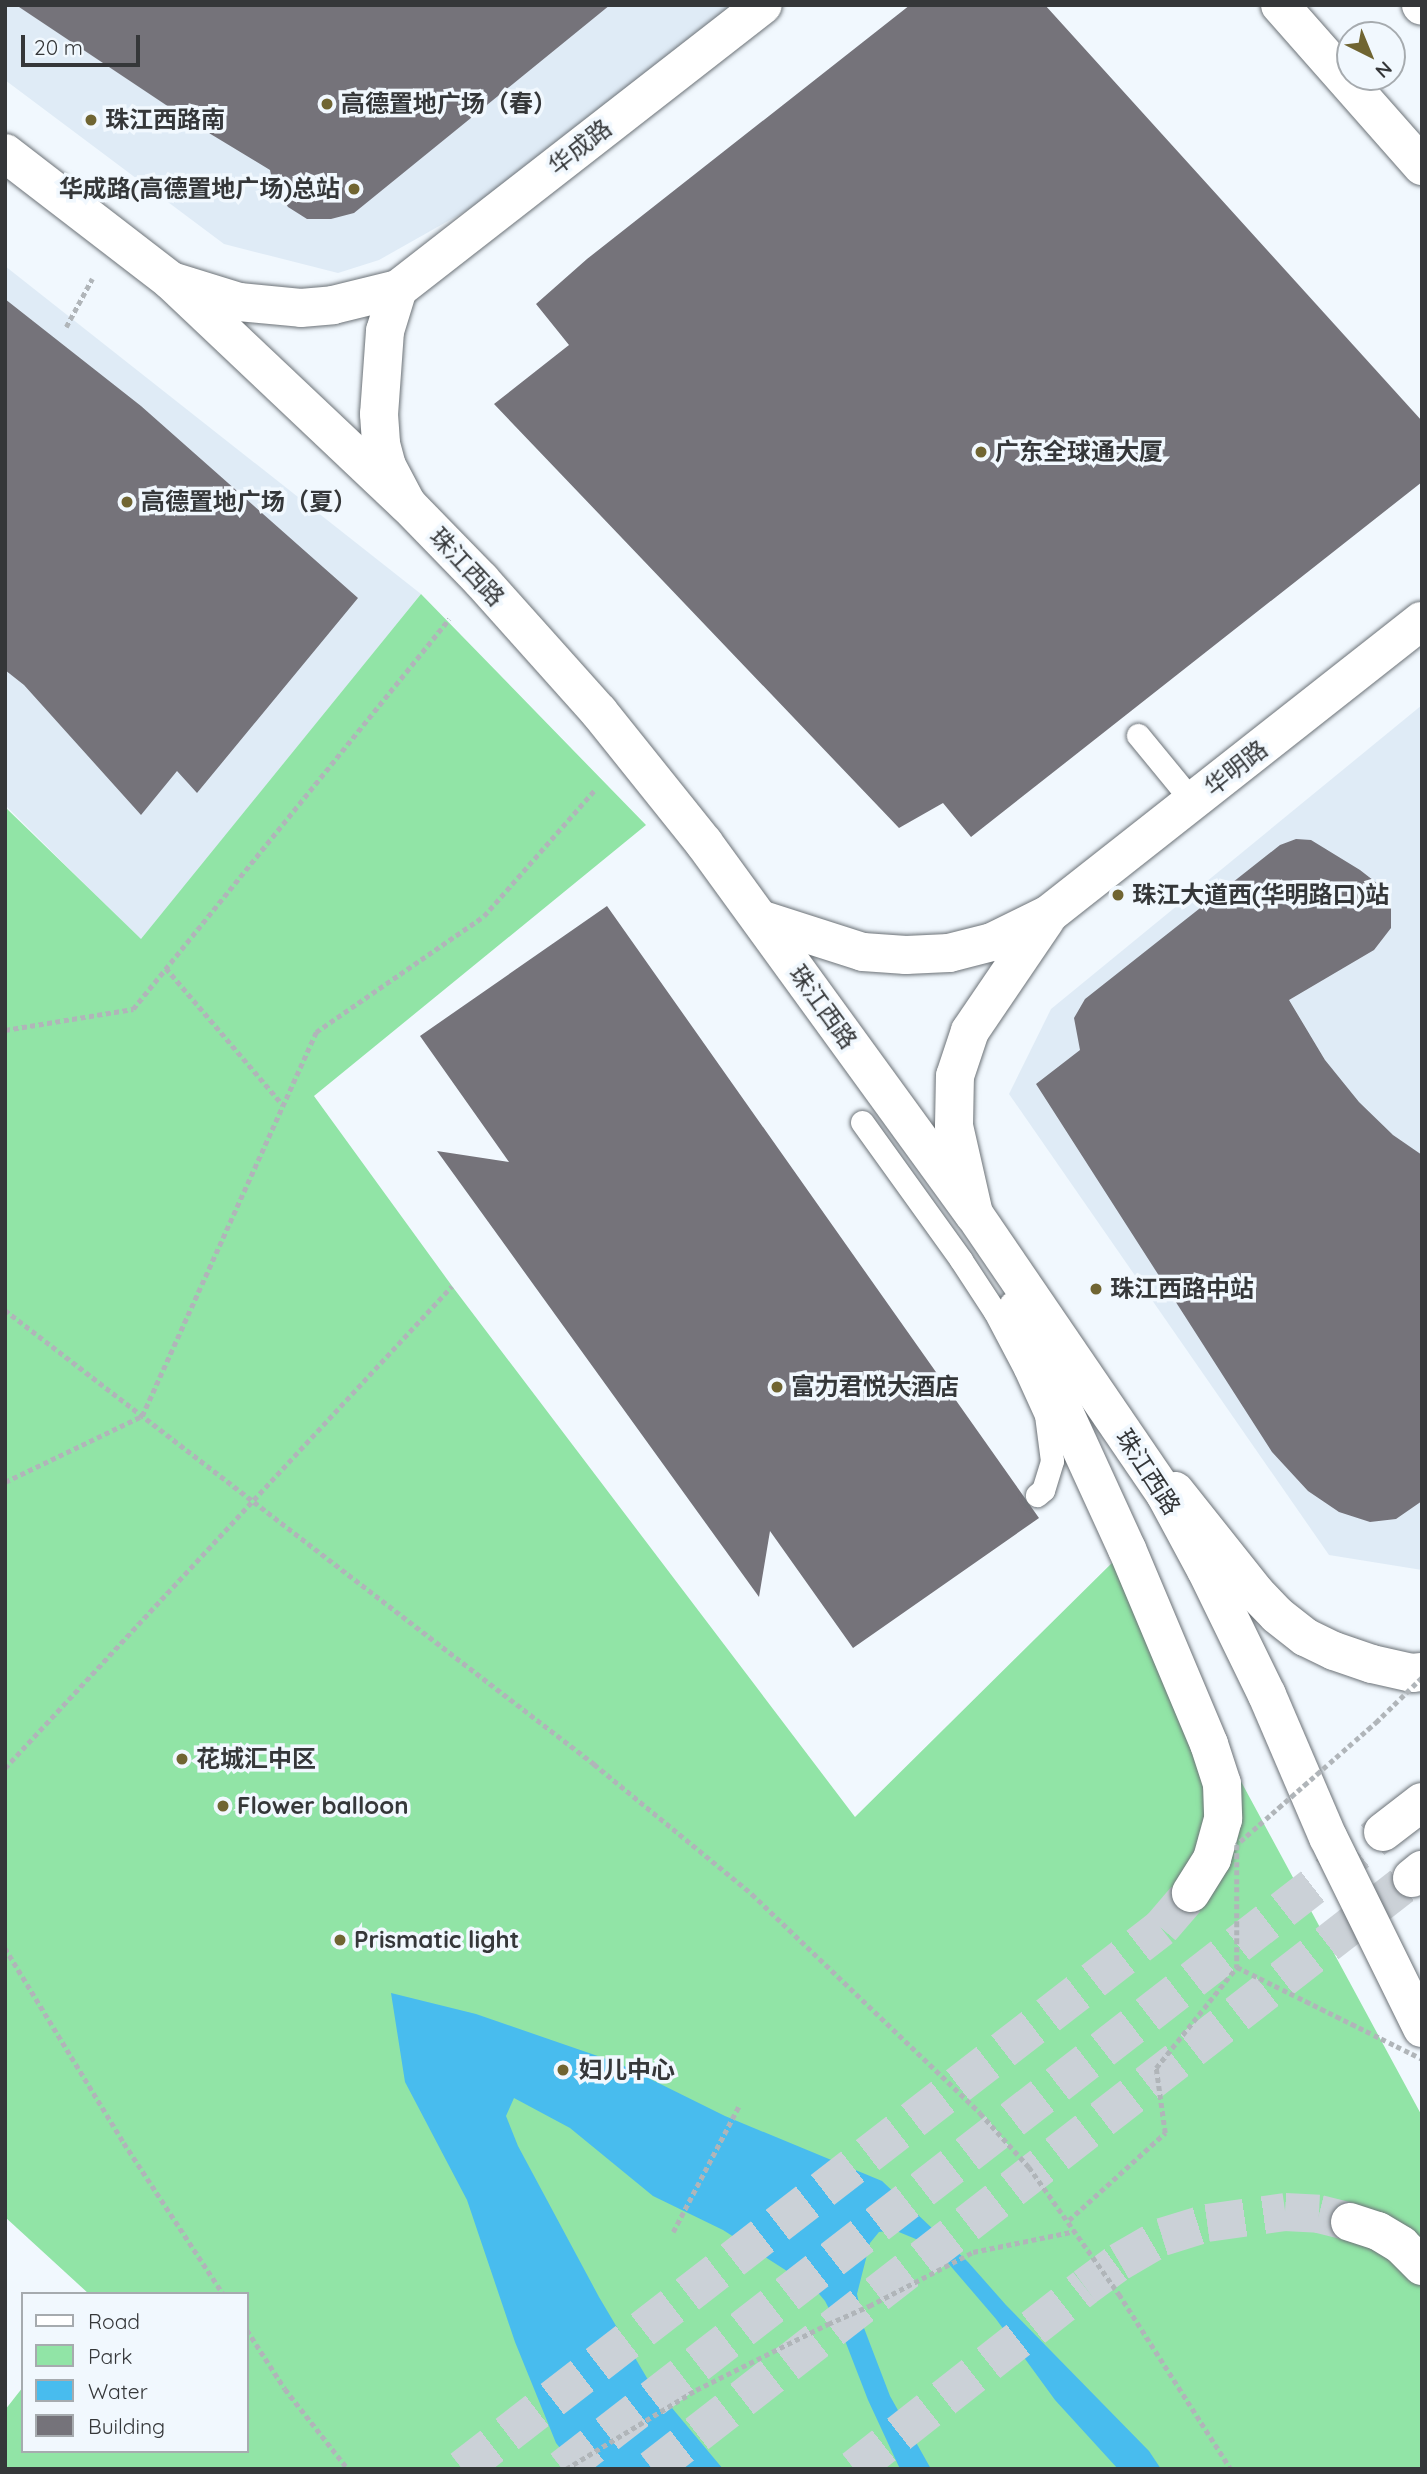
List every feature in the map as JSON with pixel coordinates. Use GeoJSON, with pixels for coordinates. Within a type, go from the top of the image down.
{"type":"FeatureCollection","features":[{"type":"Feature","properties":{"kind":"main road","name":"华成路"},"geometry":{"type":"LineString","coordinates":[[398,289],[763,5]]}},
{"type":"Feature","properties":{"kind":"main road"},"geometry":{"type":"LineString","coordinates":[[1280,5],[1422,166]]}},
{"type":"Feature","properties":{"kind":"main road","name":"珠江西路"},"geometry":{"type":"LineString","coordinates":[[5,153],[171,281],[407,504],[598,712],[704,842],[974,1214],[1165,1494],[1206,1570],[1267,1695],[1328,1837],[1422,2028]]}},
{"type":"Feature","properties":{"kind":"main road"},"geometry":{"type":"LineString","coordinates":[[171,281],[239,302],[300,308],[333,304],[398,289]]}},
{"type":"Feature","properties":{"kind":"main road"},"geometry":{"type":"LineString","coordinates":[[398,289],[385,331],[379,414],[381,444],[387,466],[407,504]]}},
{"type":"Feature","properties":{"kind":"main road","name":"华明路"},"geometry":{"type":"LineString","coordinates":[[1049,914],[1422,621]]}},
{"type":"Feature","properties":{"kind":"main road"},"geometry":{"type":"LineString","coordinates":[[760,919],[863,951],[906,955],[949,953],[992,942],[1049,914]]}},
{"type":"Feature","properties":{"kind":"main road"},"geometry":{"type":"LineString","coordinates":[[1049,914],[970,1031],[955,1076],[954,1126],[974,1214],[1127,1549],[1209,1744],[1222,1784],[1223,1819],[1212,1859],[1191,1893]]}},
{"type":"Feature","properties":{"kind":"main road"},"geometry":{"type":"LineString","coordinates":[[1088,1381],[1277,1615],[1305,1637],[1334,1651],[1372,1664],[1422,1672]]}},
{"type":"Feature","properties":{"kind":"main road"},"geometry":{"type":"LineString","coordinates":[[1383,1832],[1422,1802]]}},
{"type":"Feature","properties":{"kind":"main road"},"geometry":{"type":"LineString","coordinates":[[1350,2221],[1378,2231],[1401,2245],[1422,2266]]}},
{"type":"Feature","properties":{"kind":"lane"},"geometry":{"type":"LineString","coordinates":[[1139,735],[1193,802]]}},
{"type":"Feature","properties":{"kind":"lane"},"geometry":{"type":"LineString","coordinates":[[862,1122],[961,1260],[995,1312],[1025,1369],[1046,1415],[1052,1461],[1043,1490],[1037,1495]]}},
{"type":"Feature","properties":{"kind":"path"},"geometry":{"type":"LineString","coordinates":[[66,327],[92,279]]}},
{"type":"Feature","properties":{"kind":"path"},"geometry":{"type":"LineString","coordinates":[[5,1030],[133,1009],[449,619]]}},
{"type":"Feature","properties":{"kind":"path"},"geometry":{"type":"LineString","coordinates":[[5,1482],[142,1416],[316,1032],[484,916],[594,791]]}},
{"type":"Feature","properties":{"kind":"path"},"geometry":{"type":"LineString","coordinates":[[166,968],[283,1105]]}},
{"type":"Feature","properties":{"kind":"path"},"geometry":{"type":"LineString","coordinates":[[5,1768],[452,1286]]}},
{"type":"Feature","properties":{"kind":"path"},"geometry":{"type":"LineString","coordinates":[[5,1310],[594,1764],[752,1894],[980,2113],[1029,2167],[1069,2220],[1231,2469]]}},
{"type":"Feature","properties":{"kind":"path"},"geometry":{"type":"LineString","coordinates":[[1069,2220],[1165,2133],[1156,2068],[1237,1967],[1237,1845],[1378,1721],[1422,1678]]}},
{"type":"Feature","properties":{"kind":"path"},"geometry":{"type":"LineString","coordinates":[[5,1948],[124,2143],[222,2292]]}},
{"type":"Feature","properties":{"kind":"path"},"geometry":{"type":"LineString","coordinates":[[1237,1967],[1422,2059]]}},
{"type":"Feature","properties":{"kind":"path"},"geometry":{"type":"LineString","coordinates":[[673,2232],[739,2106]]}},
{"type":"Feature","properties":{"kind":"path"},"geometry":{"type":"LineString","coordinates":[[566,2468],[696,2390],[973,2252],[1076,2231]]}},
{"type":"Feature","properties":{"kind":"path"},"geometry":{"type":"LineString","coordinates":[[248,2332],[285,2389],[348,2469]]}},
{"type":"Feature","properties":{"kind":"shaded area"},"geometry":{"type":"Polygon","coordinates":[[[5,5],[733,5],[480,203],[379,260],[338,273],[224,244],[5,80],[5,5]]]}},
{"type":"Feature","properties":{"kind":"shaded area","name":"高德置地广场（夏）"},"geometry":{"type":"Polygon","coordinates":[[[5,266],[421,594],[141,940],[5,805],[5,266]]]}},
{"type":"Feature","properties":{"kind":"shaded area"},"geometry":{"type":"Polygon","coordinates":[[[1422,705],[1422,1570],[1329,1555],[1009,1094],[1051,1009],[1422,705]]]}},
{"type":"Feature","properties":{"kind":"green space"},"geometry":{"type":"Polygon","coordinates":[[[421,594],[646,825],[314,1096],[452,1286],[855,1817],[1119,1556],[1422,2116],[1422,2469],[5,2469],[5,2410],[21,2390],[21,2453],[248,2453],[248,2292],[87,2292],[5,2217],[5,807],[141,939],[421,594]]]}},
{"type":"Feature","properties":{"kind":"water"},"geometry":{"type":"Polygon","coordinates":[[[391,1993],[476,2014],[618,2063],[725,2116],[882,2181],[968,2262],[1006,2305],[1149,2451],[1161,2469],[1118,2469],[1055,2400],[996,2319],[948,2263],[923,2242],[894,2230],[879,2232],[870,2243],[857,2294],[864,2328],[890,2396],[931,2469],[900,2469],[868,2400],[844,2338],[825,2301],[815,2289],[723,2230],[653,2196],[570,2128],[514,2098],[506,2116],[518,2146],[599,2297],[647,2378],[723,2469],[577,2469],[556,2443],[515,2342],[467,2200],[405,2082],[391,1993]]]}},
{"type":"Feature","properties":{"kind":"building","name":"高德置地广场（春）"},"geometry":{"type":"Polygon","coordinates":[[[16,5],[610,5],[354,213],[331,219],[307,219],[288,207],[274,187],[270,170],[199,127],[16,5]]]}},
{"type":"Feature","properties":{"kind":"building","name":"广东全球通大厦"},"geometry":{"type":"Polygon","coordinates":[[[910,5],[1045,5],[1422,421],[1422,482],[971,837],[943,803],[899,828],[494,404],[569,345],[536,304],[587,259],[910,5]]]}},
{"type":"Feature","properties":{"kind":"building","name":"高德置地广场（夏）"},"geometry":{"type":"Polygon","coordinates":[[[5,299],[141,406],[358,598],[197,793],[177,771],[141,815],[24,685],[5,670],[5,299]]]}},
{"type":"Feature","properties":{"kind":"building"},"geometry":{"type":"Polygon","coordinates":[[[1296,839],[1311,840],[1360,870],[1378,884],[1391,904],[1391,928],[1374,950],[1289,1000],[1325,1060],[1359,1102],[1393,1135],[1422,1155],[1422,1501],[1396,1519],[1370,1522],[1339,1512],[1308,1491],[1272,1452],[1036,1084],[1080,1050],[1074,1018],[1085,999],[1280,845],[1296,839]]]}},
{"type":"Feature","properties":{"kind":"building","name":"富力君悦大酒店"},"geometry":{"type":"Polygon","coordinates":[[[607,906],[1039,1518],[853,1648],[770,1531],[759,1597],[437,1151],[509,1162],[420,1036],[607,906]]]}},
{"type":"Feature","properties":{"kind":"tunnel"},"geometry":{"type":"LineString","coordinates":[[562,2469],[1383,1832]]}},
{"type":"Feature","properties":{"kind":"tunnel"},"geometry":{"type":"LineString","coordinates":[[652,2469],[1412,1878]]}},
{"type":"Feature","properties":{"kind":"tunnel"},"geometry":{"type":"LineString","coordinates":[[462,2469],[1161,1928],[1191,1893]]}},
{"type":"Feature","properties":{"kind":"tunnel"},"geometry":{"type":"LineString","coordinates":[[854,2469],[1085,2287],[1119,2262],[1162,2237],[1207,2223],[1285,2212],[1319,2214],[1350,2222]]}},
{"type":"Feature","properties":{"kind":"place","name":"高德置地广场（春）"},"geometry":{"type":"Point","coordinates":[327,104]}},
{"type":"Feature","properties":{"kind":"place","name":"珠江西路南"},"geometry":{"type":"Point","coordinates":[91,120]}},
{"type":"Feature","properties":{"kind":"place","name":"华成路(高德置地广场)总站"},"geometry":{"type":"Point","coordinates":[354,189]}},
{"type":"Feature","properties":{"kind":"place","name":"广东全球通大厦"},"geometry":{"type":"Point","coordinates":[981,452]}},
{"type":"Feature","properties":{"kind":"place","name":"高德置地广场（夏）"},"geometry":{"type":"Point","coordinates":[127,502]}},
{"type":"Feature","properties":{"kind":"place","name":"珠江大道西(华明路口)站"},"geometry":{"type":"Point","coordinates":[1118,895]}},
{"type":"Feature","properties":{"kind":"place","name":"珠江西路中站"},"geometry":{"type":"Point","coordinates":[1096,1289]}},
{"type":"Feature","properties":{"kind":"place","name":"富力君悦大酒店"},"geometry":{"type":"Point","coordinates":[777,1387]}},
{"type":"Feature","properties":{"kind":"place","name":"花城汇中区"},"geometry":{"type":"Point","coordinates":[182,1759]}},
{"type":"Feature","properties":{"kind":"place","name":"Flower balloon"},"geometry":{"type":"Point","coordinates":[223,1806]}},
{"type":"Feature","properties":{"kind":"place","name":"Prismatic light"},"geometry":{"type":"Point","coordinates":[340,1940]}},
{"type":"Feature","properties":{"kind":"place","name":"妇儿中心"},"geometry":{"type":"Point","coordinates":[563,2070]}}]}
